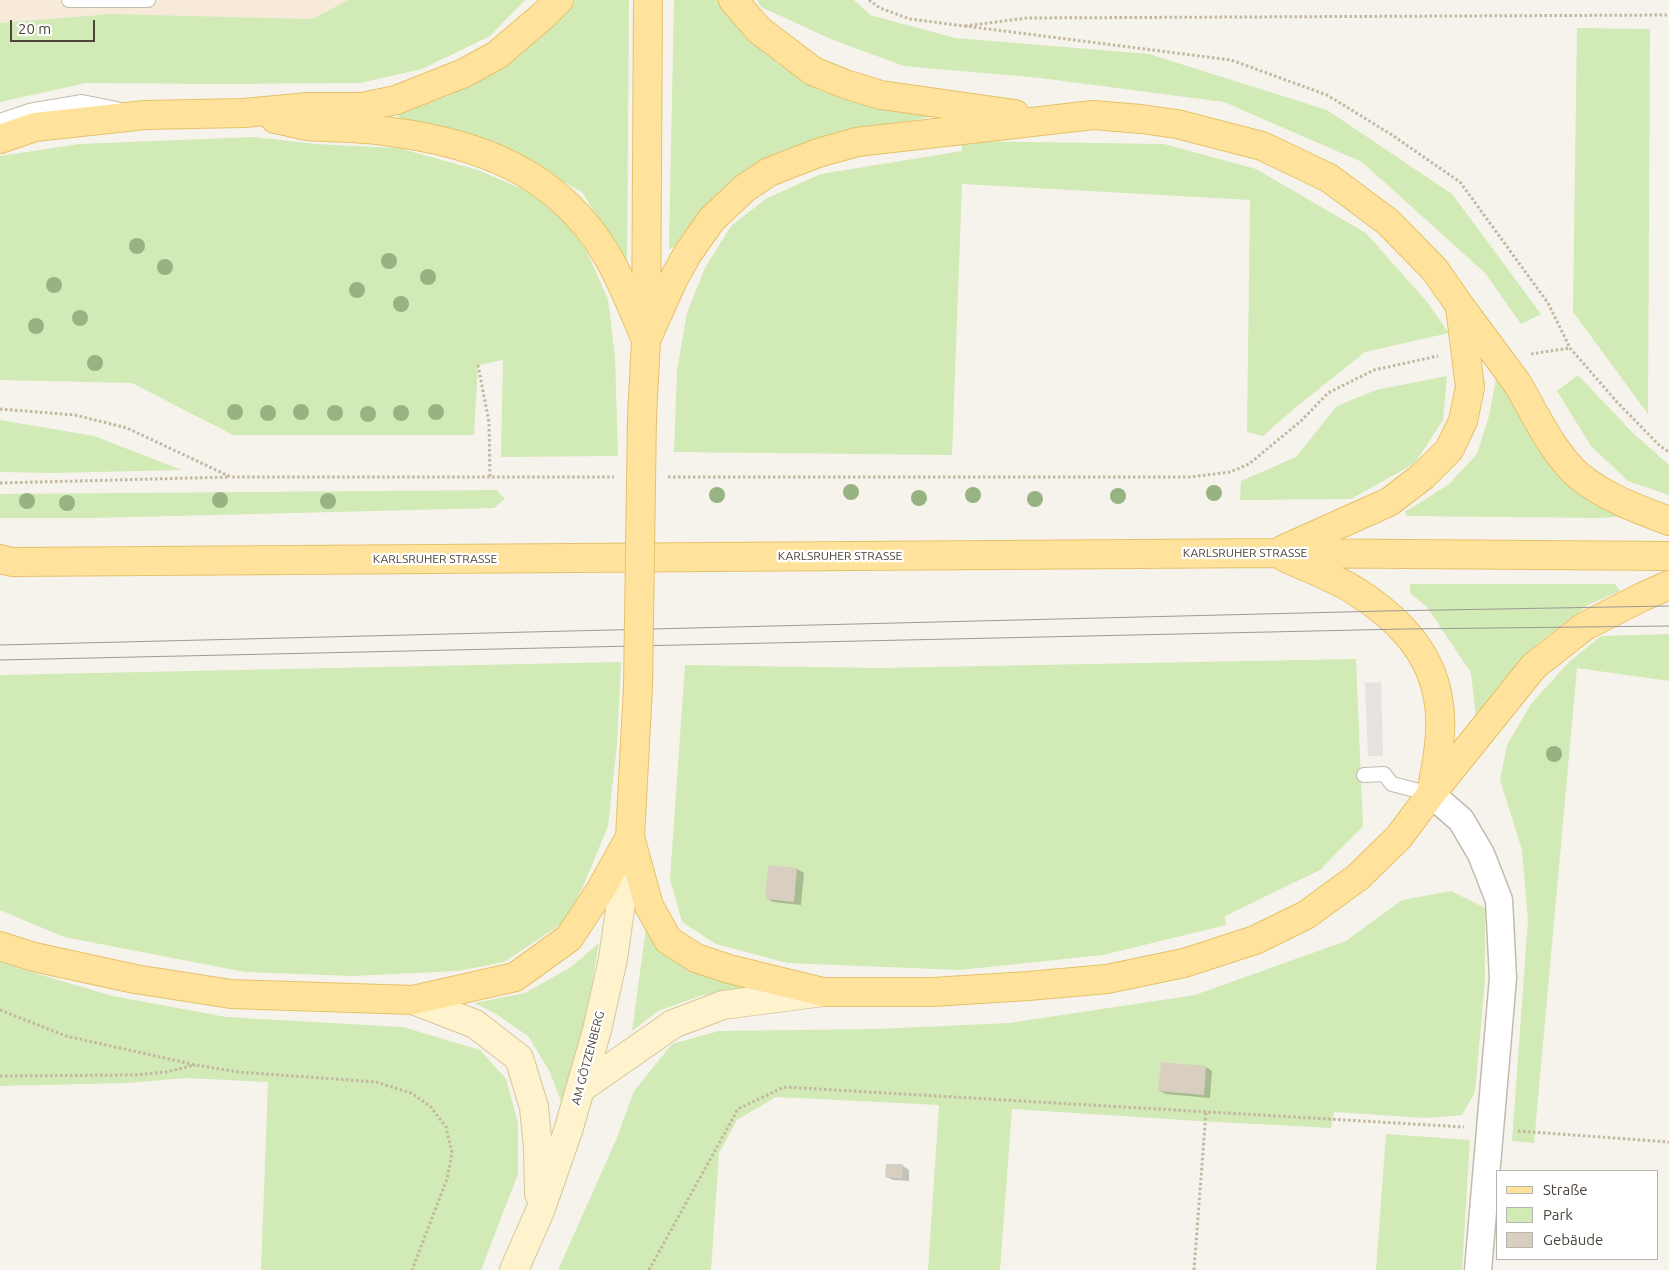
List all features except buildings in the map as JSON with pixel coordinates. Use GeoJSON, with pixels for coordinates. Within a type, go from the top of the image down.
{"type":"FeatureCollection","features":[{"type":"Feature","properties":{"kind":"main road"},"geometry":{"type":"LineString","coordinates":[[0,140],[35,127],[145,115],[244,113],[308,106],[362,107],[396,100],[464,73],[497,55],[559,0]]}},
{"type":"Feature","properties":{"kind":"main road"},"geometry":{"type":"LineString","coordinates":[[648,0],[646,340],[642,417],[638,687],[630,837],[649,906],[668,940],[696,958],[729,969],[823,992],[933,992],[1107,979],[1184,963],[1255,940],[1306,915],[1358,877],[1399,837],[1431,794],[1534,666],[1585,626],[1669,585]]}},
{"type":"Feature","properties":{"kind":"main road"},"geometry":{"type":"LineString","coordinates":[[733,0],[759,30],[791,55],[813,71],[845,84],[881,94],[1048,120]]}},
{"type":"Feature","properties":{"kind":"main road"},"geometry":{"type":"LineString","coordinates":[[244,113],[307,126],[382,130],[425,137],[482,152],[525,172],[554,192],[583,221],[608,257],[646,340]]}},
{"type":"Feature","properties":{"kind":"main road"},"geometry":{"type":"LineString","coordinates":[[646,340],[688,252],[712,219],[745,188],[770,172],[857,142],[1093,115],[1177,124],[1262,146],[1329,178],[1388,222],[1435,270],[1517,384],[1558,452],[1578,475],[1618,501],[1669,521]]}},
{"type":"Feature","properties":{"kind":"main road"},"geometry":{"type":"LineString","coordinates":[[1276,553],[1389,502],[1423,476],[1449,450],[1463,422],[1470,387],[1460,306]]}},
{"type":"Feature","properties":{"kind":"main road"},"geometry":{"type":"LineString","coordinates":[[1276,553],[1355,591],[1384,611],[1404,629],[1429,665],[1438,698],[1440,727],[1437,762],[1431,794]]}},
{"type":"Feature","properties":{"kind":"main road","name":"KARLSRUHER STRASSE"},"geometry":{"type":"LineString","coordinates":[[4,563],[1276,553],[1669,556]]}},
{"type":"Feature","properties":{"kind":"main road"},"geometry":{"type":"LineString","coordinates":[[0,946],[34,957],[135,979],[231,994],[413,1000],[515,977],[569,938],[600,891],[630,837]]}},
{"type":"Feature","properties":{"kind":"street"},"geometry":{"type":"LineString","coordinates":[[1431,794],[1461,820],[1481,854],[1499,900],[1503,978],[1478,1270]]}},
{"type":"Feature","properties":{"kind":"street","name":"AM GÖTZENBERG"},"geometry":{"type":"LineString","coordinates":[[514,1270],[540,1211],[568,1131],[597,1030],[613,959],[630,837]]}},
{"type":"Feature","properties":{"kind":"street"},"geometry":{"type":"LineString","coordinates":[[580,1089],[673,1024],[724,1005],[823,992]]}},
{"type":"Feature","properties":{"kind":"street"},"geometry":{"type":"LineString","coordinates":[[413,1000],[475,1024],[519,1058],[534,1107],[538,1148],[540,1211]]}},
{"type":"Feature","properties":{"kind":"lane"},"geometry":{"type":"LineString","coordinates":[[69,0],[148,0]]}},
{"type":"Feature","properties":{"kind":"lane"},"geometry":{"type":"LineString","coordinates":[[0,121],[29,111],[82,102],[145,115]]}},
{"type":"Feature","properties":{"kind":"lane"},"geometry":{"type":"LineString","coordinates":[[1364,775],[1384,774],[1392,784],[1431,794]]}},
{"type":"Feature","properties":{"kind":"path"},"geometry":{"type":"LineString","coordinates":[[960,26],[1027,18],[1669,15]]}},
{"type":"Feature","properties":{"kind":"path"},"geometry":{"type":"LineString","coordinates":[[1524,355],[1570,348],[1617,402],[1660,446],[1669,452]]}},
{"type":"Feature","properties":{"kind":"path"},"geometry":{"type":"LineString","coordinates":[[668,477],[1191,477],[1230,472],[1249,464],[1274,445],[1328,393],[1374,370],[1445,355]]}},
{"type":"Feature","properties":{"kind":"path"},"geometry":{"type":"LineString","coordinates":[[478,365],[489,422],[490,477]]}},
{"type":"Feature","properties":{"kind":"path"},"geometry":{"type":"LineString","coordinates":[[0,409],[75,415],[127,428],[231,477]]}},
{"type":"Feature","properties":{"kind":"path"},"geometry":{"type":"LineString","coordinates":[[0,483],[231,477],[619,477]]}},
{"type":"Feature","properties":{"kind":"path"},"geometry":{"type":"LineString","coordinates":[[0,1010],[66,1036],[196,1065],[238,1072],[376,1082],[411,1093],[430,1106],[446,1127],[452,1153],[447,1179],[412,1270]]}},
{"type":"Feature","properties":{"kind":"path"},"geometry":{"type":"LineString","coordinates":[[0,1076],[136,1075],[166,1072],[196,1065]]}},
{"type":"Feature","properties":{"kind":"path"},"geometry":{"type":"LineString","coordinates":[[649,1270],[738,1108],[784,1087],[1489,1129],[1669,1142]]}},
{"type":"Feature","properties":{"kind":"path"},"geometry":{"type":"LineString","coordinates":[[1194,1270],[1206,1112]]}},
{"type":"Feature","properties":{"kind":"shaded area"},"geometry":{"type":"Polygon","coordinates":[[[0,0],[348,0],[312,19],[111,14],[0,23],[0,0]]]}},
{"type":"Feature","properties":{"kind":"shaded area"},"geometry":{"type":"Polygon","coordinates":[[[1381,682],[1383,756],[1368,756],[1365,683],[1381,682]]]}},
{"type":"Feature","properties":{"kind":"green space"},"geometry":{"type":"Polygon","coordinates":[[[348,0],[525,0],[490,36],[422,69],[360,83],[86,83],[0,102],[0,23],[111,14],[312,19],[348,0]]]}},
{"type":"Feature","properties":{"kind":"green space"},"geometry":{"type":"Polygon","coordinates":[[[575,0],[629,0],[627,265],[582,192],[501,147],[442,127],[402,121],[397,114],[443,98],[499,70],[559,21],[575,0]]]}},
{"type":"Feature","properties":{"kind":"green space"},"geometry":{"type":"Polygon","coordinates":[[[674,0],[721,0],[739,27],[778,64],[818,90],[865,105],[930,117],[859,130],[802,144],[772,155],[745,173],[700,212],[674,247],[669,249],[674,0]]]}},
{"type":"Feature","properties":{"kind":"green space"},"geometry":{"type":"Polygon","coordinates":[[[757,0],[854,0],[870,15],[955,38],[1149,54],[1327,110],[1452,194],[1541,314],[1521,324],[1485,273],[1362,162],[1224,102],[1040,78],[904,66],[833,40],[761,7],[757,0]]]}},
{"type":"Feature","properties":{"kind":"green space"},"geometry":{"type":"Polygon","coordinates":[[[1577,28],[1650,29],[1648,414],[1573,312],[1577,28]]]}},
{"type":"Feature","properties":{"kind":"green space"},"geometry":{"type":"Polygon","coordinates":[[[255,137],[315,144],[398,148],[478,170],[538,196],[558,213],[586,250],[608,299],[615,357],[618,456],[501,457],[503,360],[478,365],[474,435],[233,435],[132,383],[0,380],[0,156],[79,144],[255,137]]]}},
{"type":"Feature","properties":{"kind":"green space"},"geometry":{"type":"Polygon","coordinates":[[[962,141],[1164,144],[1256,169],[1366,233],[1427,302],[1449,333],[1365,352],[1263,436],[1247,432],[1250,200],[962,184],[952,455],[674,452],[677,370],[687,313],[705,268],[731,226],[767,198],[821,174],[962,151],[962,141]]]}},
{"type":"Feature","properties":{"kind":"green space"},"geometry":{"type":"Polygon","coordinates":[[[1578,375],[1633,433],[1669,465],[1669,495],[1628,481],[1591,446],[1557,391],[1578,375]]]}},
{"type":"Feature","properties":{"kind":"green space"},"geometry":{"type":"Polygon","coordinates":[[[1447,376],[1443,420],[1415,463],[1351,499],[1240,500],[1241,481],[1296,457],[1337,406],[1376,390],[1447,376]]]}},
{"type":"Feature","properties":{"kind":"green space"},"geometry":{"type":"Polygon","coordinates":[[[1506,378],[1628,516],[1598,518],[1407,516],[1405,511],[1449,484],[1477,454],[1489,416],[1496,379],[1506,378]]]}},
{"type":"Feature","properties":{"kind":"green space"},"geometry":{"type":"Polygon","coordinates":[[[0,420],[94,436],[182,470],[55,473],[0,472],[0,420]]]}},
{"type":"Feature","properties":{"kind":"green space"},"geometry":{"type":"Polygon","coordinates":[[[496,490],[505,499],[494,508],[94,518],[0,518],[0,494],[496,490]]]}},
{"type":"Feature","properties":{"kind":"green space"},"geometry":{"type":"Polygon","coordinates":[[[1410,584],[1615,584],[1620,591],[1588,605],[1538,643],[1511,671],[1477,725],[1471,673],[1427,607],[1410,593],[1410,584]]]}},
{"type":"Feature","properties":{"kind":"green space"},"geometry":{"type":"Polygon","coordinates":[[[1669,634],[1669,681],[1577,668],[1534,1143],[1512,1141],[1528,920],[1522,850],[1500,780],[1507,745],[1531,704],[1569,662],[1601,636],[1669,634]]]}},
{"type":"Feature","properties":{"kind":"green space"},"geometry":{"type":"Polygon","coordinates":[[[1356,659],[1363,826],[1320,870],[1225,916],[1226,925],[1103,955],[960,970],[787,963],[716,944],[682,922],[670,879],[685,665],[879,668],[1356,659]]]}},
{"type":"Feature","properties":{"kind":"green space"},"geometry":{"type":"Polygon","coordinates":[[[621,662],[617,744],[608,826],[582,889],[563,923],[504,962],[458,971],[352,976],[245,972],[64,937],[0,910],[0,675],[621,662]]]}},
{"type":"Feature","properties":{"kind":"green space"},"geometry":{"type":"Polygon","coordinates":[[[1451,891],[1485,908],[1485,981],[1475,1092],[1462,1115],[1425,1118],[1334,1112],[1331,1128],[1012,1109],[1000,1270],[928,1270],[939,1105],[776,1097],[737,1120],[719,1153],[711,1270],[558,1270],[616,1140],[634,1091],[672,1044],[719,1031],[877,1029],[1009,1023],[1195,995],[1346,941],[1402,900],[1451,891]]]}},
{"type":"Feature","properties":{"kind":"green space"},"geometry":{"type":"Polygon","coordinates":[[[646,928],[746,987],[700,996],[658,1011],[632,1031],[646,928]]]}},
{"type":"Feature","properties":{"kind":"green space"},"geometry":{"type":"Polygon","coordinates":[[[599,943],[585,1024],[563,1107],[550,1072],[528,1036],[496,1014],[474,1003],[525,993],[571,967],[599,943]]]}},
{"type":"Feature","properties":{"kind":"green space"},"geometry":{"type":"Polygon","coordinates":[[[0,961],[113,996],[226,1017],[403,1027],[480,1050],[506,1079],[518,1123],[518,1174],[481,1270],[261,1270],[268,1082],[186,1078],[128,1083],[0,1086],[0,961]]]}},
{"type":"Feature","properties":{"kind":"green space"},"geometry":{"type":"Polygon","coordinates":[[[1386,1134],[1470,1140],[1462,1270],[1376,1270],[1386,1134]]]}},
{"type":"Feature","properties":{"kind":"tram line"},"geometry":{"type":"LineString","coordinates":[[0,645],[1384,611],[1669,606]]}},
{"type":"Feature","properties":{"kind":"tram line"},"geometry":{"type":"LineString","coordinates":[[0,660],[1404,629],[1669,626]]}}]}
